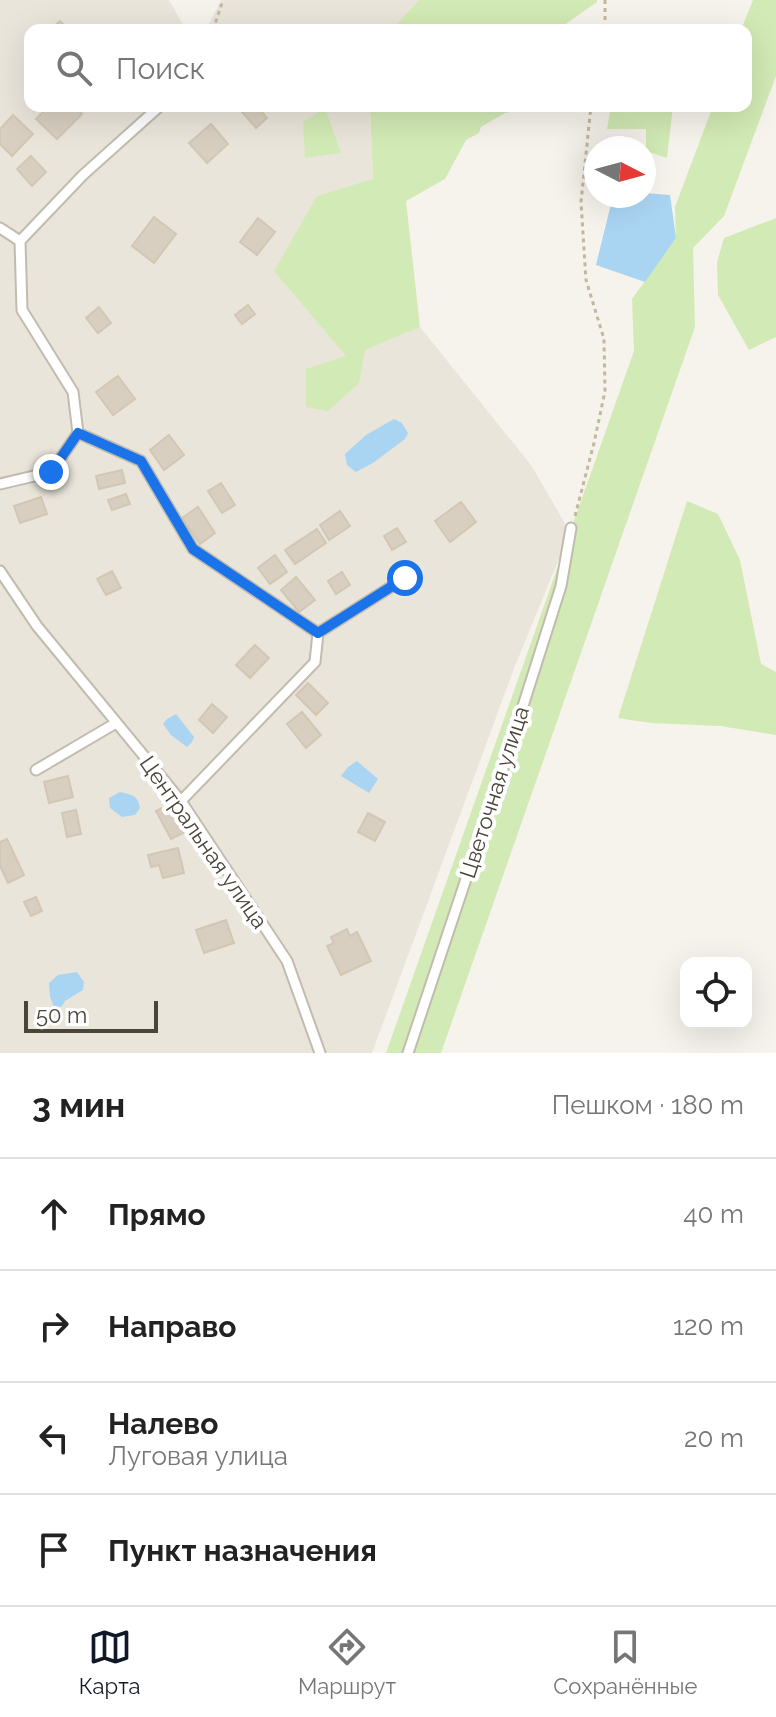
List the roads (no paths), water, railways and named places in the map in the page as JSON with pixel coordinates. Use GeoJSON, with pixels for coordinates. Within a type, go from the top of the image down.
{"type":"FeatureCollection","features":[{"type":"Feature","properties":{"kind":"lane"},"geometry":{"type":"LineString","coordinates":[[0,484],[51,472],[78,433],[73,392],[22,310],[20,241],[83,175],[153,112]]}},
{"type":"Feature","properties":{"kind":"lane"},"geometry":{"type":"LineString","coordinates":[[0,228],[20,241]]}},
{"type":"Feature","properties":{"kind":"lane"},"geometry":{"type":"LineString","coordinates":[[78,433],[141,461],[193,549],[318,633]]}},
{"type":"Feature","properties":{"kind":"lane","name":"Цветочная улица"},"geometry":{"type":"LineString","coordinates":[[408,1053],[561,586],[571,528]]}},
{"type":"Feature","properties":{"kind":"lane","name":"Центральная улица"},"geometry":{"type":"LineString","coordinates":[[0,571],[37,626],[181,801],[287,961],[320,1053]]}},
{"type":"Feature","properties":{"kind":"lane"},"geometry":{"type":"LineString","coordinates":[[318,633],[405,578]]}},
{"type":"Feature","properties":{"kind":"lane"},"geometry":{"type":"LineString","coordinates":[[181,801],[315,662],[318,633]]}},
{"type":"Feature","properties":{"kind":"lane"},"geometry":{"type":"LineString","coordinates":[[36,770],[116,723]]}},
{"type":"Feature","properties":{"kind":"water"},"geometry":{"type":"Polygon","coordinates":[[[656,194],[670,195],[676,238],[645,282],[596,265],[610,208],[656,208],[656,194]]]}},
{"type":"Feature","properties":{"kind":"water"},"geometry":{"type":"Polygon","coordinates":[[[394,419],[402,423],[408,433],[405,439],[356,472],[347,465],[345,454],[366,435],[394,419]]]}},
{"type":"Feature","properties":{"kind":"water"},"geometry":{"type":"Polygon","coordinates":[[[176,714],[194,737],[187,747],[171,735],[163,724],[176,714]]]}},
{"type":"Feature","properties":{"kind":"water"},"geometry":{"type":"Polygon","coordinates":[[[357,761],[378,779],[369,793],[341,776],[357,761]]]}},
{"type":"Feature","properties":{"kind":"water"},"geometry":{"type":"Polygon","coordinates":[[[120,792],[138,800],[140,808],[135,815],[122,817],[110,808],[109,798],[120,792]]]}},
{"type":"Feature","properties":{"kind":"water"},"geometry":{"type":"Polygon","coordinates":[[[77,972],[84,982],[83,990],[55,1009],[49,983],[58,975],[77,972]]]}}]}
